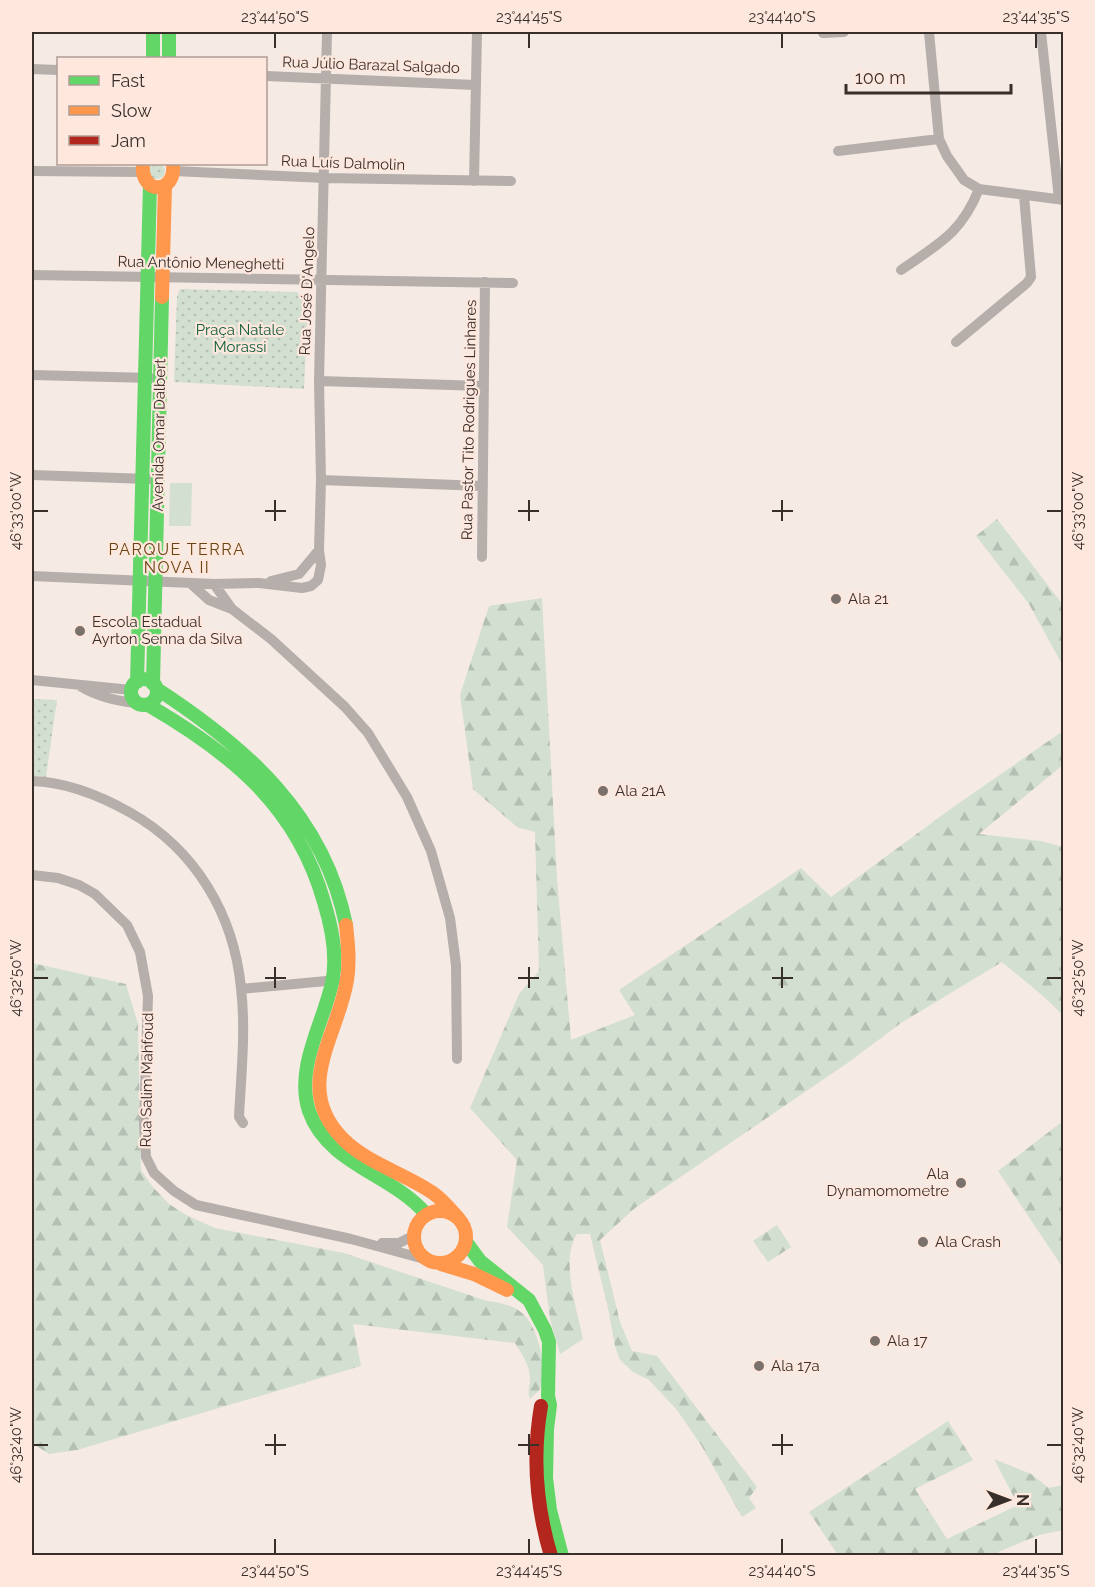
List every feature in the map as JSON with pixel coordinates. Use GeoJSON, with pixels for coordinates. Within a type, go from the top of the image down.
{"type":"FeatureCollection","features":[{"type":"Feature","properties":{"kind":"street"},"geometry":{"type":"LineString","coordinates":[[153,32],[153,57]]}},
{"type":"Feature","properties":{"kind":"street"},"geometry":{"type":"LineString","coordinates":[[169,32],[169,57]]}},
{"type":"Feature","properties":{"kind":"street","name":"Rua José D'Angelo"},"geometry":{"type":"LineString","coordinates":[[259,583],[302,588],[311,586],[318,580],[320,574],[319,381],[327,32]]}},
{"type":"Feature","properties":{"kind":"street"},"geometry":{"type":"LineString","coordinates":[[474,181],[477,32]]}},
{"type":"Feature","properties":{"kind":"street"},"geometry":{"type":"LineString","coordinates":[[823,33],[844,32]]}},
{"type":"Feature","properties":{"kind":"street"},"geometry":{"type":"LineString","coordinates":[[929,32],[939,139],[946,156],[964,180],[979,189],[1061,199],[1041,32]]}},
{"type":"Feature","properties":{"kind":"street"},"geometry":{"type":"LineString","coordinates":[[32,69],[57,70]]}},
{"type":"Feature","properties":{"kind":"street","name":"Rua Júlio Barazal Salgado"},"geometry":{"type":"LineString","coordinates":[[267,76],[475,85]]}},
{"type":"Feature","properties":{"kind":"street"},"geometry":{"type":"LineString","coordinates":[[838,151],[939,139]]}},
{"type":"Feature","properties":{"kind":"street"},"geometry":{"type":"LineString","coordinates":[[32,171],[142,168],[144,180],[158,188],[172,180],[174,167]]}},
{"type":"Feature","properties":{"kind":"street","name":"Rua Luís Dalmolin"},"geometry":{"type":"LineString","coordinates":[[174,167],[325,178],[511,181]]}},
{"type":"Feature","properties":{"kind":"street","name":"Avenida Omar Dalbert"},"geometry":{"type":"LineString","coordinates":[[138,695],[150,185]]}},
{"type":"Feature","properties":{"kind":"street","name":"Avenida Omar Dalbert"},"geometry":{"type":"LineString","coordinates":[[155,686],[165,186]]}},
{"type":"Feature","properties":{"kind":"street"},"geometry":{"type":"LineString","coordinates":[[901,270],[957,228],[965,218],[979,189]]}},
{"type":"Feature","properties":{"kind":"street"},"geometry":{"type":"LineString","coordinates":[[956,342],[1027,283],[1031,277],[1024,195]]}},
{"type":"Feature","properties":{"kind":"street","name":"Rua Antônio Meneghetti"},"geometry":{"type":"LineString","coordinates":[[32,276],[513,284]]}},
{"type":"Feature","properties":{"kind":"street","name":"Rua Pastor Tito Rodrigues Linhares"},"geometry":{"type":"LineString","coordinates":[[482,557],[485,282]]}},
{"type":"Feature","properties":{"kind":"street"},"geometry":{"type":"LineString","coordinates":[[32,375],[161,378]]}},
{"type":"Feature","properties":{"kind":"street"},"geometry":{"type":"LineString","coordinates":[[319,381],[484,386]]}},
{"type":"Feature","properties":{"kind":"street"},"geometry":{"type":"LineString","coordinates":[[32,475],[158,479]]}},
{"type":"Feature","properties":{"kind":"street"},"geometry":{"type":"LineString","coordinates":[[321,480],[483,486]]}},
{"type":"Feature","properties":{"kind":"street"},"geometry":{"type":"LineString","coordinates":[[32,576],[214,584],[259,583],[299,574],[319,550]]}},
{"type":"Feature","properties":{"kind":"street"},"geometry":{"type":"LineString","coordinates":[[190,583],[213,603],[232,609]]}},
{"type":"Feature","properties":{"kind":"street"},"geometry":{"type":"LineString","coordinates":[[214,584],[232,609],[280,647],[345,707],[368,734],[406,796],[431,851],[450,918],[456,965],[458,1059]]}},
{"type":"Feature","properties":{"kind":"street"},"geometry":{"type":"LineString","coordinates":[[32,680],[80,686],[93,694],[119,702],[138,695],[155,699],[155,686]]}},
{"type":"Feature","properties":{"kind":"street"},"geometry":{"type":"LineString","coordinates":[[138,695],[146,680],[236,746],[291,801],[313,836],[335,884],[348,936],[322,1059],[319,1083],[320,1102],[324,1115],[332,1128],[350,1146],[431,1192],[441,1199],[459,1220],[466,1234],[463,1250],[450,1262],[434,1262]]}},
{"type":"Feature","properties":{"kind":"street"},"geometry":{"type":"LineString","coordinates":[[138,695],[238,764],[271,798],[297,834],[326,902],[340,980],[325,1010],[312,1045],[306,1087],[308,1108],[317,1128],[327,1141],[342,1154],[406,1194],[426,1214]]}},
{"type":"Feature","properties":{"kind":"street"},"geometry":{"type":"LineString","coordinates":[[32,781],[75,788],[114,803],[143,820],[190,861],[211,892],[228,928],[242,989],[239,1117],[243,1123]]}},
{"type":"Feature","properties":{"kind":"street","name":"Rua Salim Mahfoud"},"geometry":{"type":"LineString","coordinates":[[32,875],[58,878],[79,885],[95,894],[127,925],[140,951],[148,996],[144,1123],[147,1157],[154,1173],[174,1191],[196,1205],[351,1239],[434,1262]]}},
{"type":"Feature","properties":{"kind":"street"},"geometry":{"type":"LineString","coordinates":[[242,989],[340,980]]}},
{"type":"Feature","properties":{"kind":"street"},"geometry":{"type":"LineString","coordinates":[[459,1220],[443,1211],[426,1214],[415,1228],[413,1236],[417,1250],[434,1262],[474,1274],[529,1300]]}},
{"type":"Feature","properties":{"kind":"street","name":"Rua Salim Mahfoud"},"geometry":{"type":"LineString","coordinates":[[351,1239],[392,1245],[413,1236]]}},
{"type":"Feature","properties":{"kind":"street"},"geometry":{"type":"LineString","coordinates":[[465,1242],[480,1261],[529,1300],[549,1342],[548,1396],[550,1405],[546,1478],[550,1510],[562,1556]]}},
{"type":"Feature","properties":{"kind":"street"},"geometry":{"type":"LineString","coordinates":[[548,1396],[542,1404],[537,1427],[536,1483],[540,1516],[551,1556]]}},
{"type":"Feature","properties":{"kind":"green space"},"geometry":{"type":"Polygon","coordinates":[[[151,165],[163,165],[165,174],[160,179],[154,179],[149,174],[151,165]]]}},
{"type":"Feature","properties":{"kind":"green space","name":"Praça Natale Morassi"},"geometry":{"type":"Polygon","coordinates":[[[180,289],[297,292],[308,303],[304,389],[174,382],[177,297],[180,289]]]}},
{"type":"Feature","properties":{"kind":"green space"},"geometry":{"type":"Polygon","coordinates":[[[170,483],[192,483],[191,526],[169,526],[170,483]]]}},
{"type":"Feature","properties":{"kind":"green space"},"geometry":{"type":"Polygon","coordinates":[[[997,519],[1063,605],[1063,666],[1029,604],[976,536],[997,519]]]}},
{"type":"Feature","properties":{"kind":"green space"},"geometry":{"type":"Polygon","coordinates":[[[542,598],[557,878],[571,1040],[635,1015],[619,990],[801,868],[831,897],[952,808],[1063,731],[1063,765],[979,834],[1041,841],[1063,847],[1063,1015],[1002,962],[901,1023],[849,1062],[635,1208],[600,1240],[620,1322],[632,1351],[657,1356],[757,1487],[749,1498],[756,1508],[742,1517],[701,1445],[677,1410],[649,1380],[633,1372],[620,1360],[590,1234],[577,1234],[570,1257],[571,1285],[583,1339],[560,1354],[550,1319],[543,1265],[507,1227],[517,1160],[470,1108],[519,994],[539,971],[535,832],[517,827],[473,789],[460,695],[489,606],[542,598]]]}},
{"type":"Feature","properties":{"kind":"green space"},"geometry":{"type":"Polygon","coordinates":[[[32,699],[57,700],[46,777],[32,776],[32,699]]]}},
{"type":"Feature","properties":{"kind":"green space"},"geometry":{"type":"Polygon","coordinates":[[[32,963],[126,984],[138,1024],[141,1170],[169,1204],[186,1215],[215,1228],[344,1253],[487,1301],[513,1307],[526,1317],[535,1331],[543,1363],[539,1390],[530,1399],[529,1369],[515,1343],[353,1324],[361,1366],[77,1450],[49,1454],[32,1443],[32,963]]]}},
{"type":"Feature","properties":{"kind":"green space"},"geometry":{"type":"Polygon","coordinates":[[[1063,1121],[1063,1268],[998,1171],[1063,1121]]]}},
{"type":"Feature","properties":{"kind":"green space"},"geometry":{"type":"Polygon","coordinates":[[[777,1225],[791,1247],[768,1262],[753,1241],[777,1225]]]}},
{"type":"Feature","properties":{"kind":"green space"},"geometry":{"type":"Polygon","coordinates":[[[948,1421],[973,1460],[915,1489],[947,1539],[1018,1505],[994,1459],[1031,1474],[1049,1488],[1063,1485],[1063,1530],[1039,1535],[998,1552],[1000,1555],[838,1555],[809,1512],[948,1421]]]}},
{"type":"Feature","properties":{"kind":"traffic: fast"},"geometry":{"type":"LineString","coordinates":[[153,32],[153,57]]}},
{"type":"Feature","properties":{"kind":"traffic: fast"},"geometry":{"type":"LineString","coordinates":[[169,32],[169,57]]}},
{"type":"Feature","properties":{"kind":"traffic: fast"},"geometry":{"type":"LineString","coordinates":[[137,682],[150,185]]}},
{"type":"Feature","properties":{"kind":"traffic: fast"},"geometry":{"type":"LineString","coordinates":[[153,684],[162,297]]}},
{"type":"Feature","properties":{"kind":"traffic: fast"},"geometry":{"type":"LineString","coordinates":[[144,679],[153,683],[157,692],[153,701],[144,705],[135,701],[131,692],[135,683],[144,679]]}},
{"type":"Feature","properties":{"kind":"traffic: fast"},"geometry":{"type":"LineString","coordinates":[[157,689],[221,735],[277,788],[300,817],[320,850],[335,886],[346,925]]}},
{"type":"Feature","properties":{"kind":"traffic: fast"},"geometry":{"type":"LineString","coordinates":[[148,705],[178,723],[233,763],[278,810],[297,837],[312,868],[324,902],[332,932],[334,952],[332,983],[312,1046],[305,1079],[309,1111],[318,1129],[345,1157],[412,1200],[426,1214]]}},
{"type":"Feature","properties":{"kind":"traffic: fast"},"geometry":{"type":"LineString","coordinates":[[466,1242],[480,1261],[529,1300],[549,1342],[548,1396],[550,1405],[546,1478],[550,1510],[562,1556]]}},
{"type":"Feature","properties":{"kind":"traffic: slow"},"geometry":{"type":"LineString","coordinates":[[143,165],[147,181],[152,186],[158,187],[164,186],[169,181],[173,165]]}},
{"type":"Feature","properties":{"kind":"traffic: slow"},"geometry":{"type":"LineString","coordinates":[[162,297],[165,186]]}},
{"type":"Feature","properties":{"kind":"traffic: slow"},"geometry":{"type":"LineString","coordinates":[[346,925],[349,959],[347,980],[328,1041],[319,1081],[321,1101],[328,1120],[353,1148],[433,1193],[459,1219]]}},
{"type":"Feature","properties":{"kind":"traffic: slow"},"geometry":{"type":"LineString","coordinates":[[435,1211],[445,1211],[459,1218],[466,1237],[459,1256],[445,1263],[435,1263],[425,1259],[418,1252],[414,1242],[414,1232],[418,1222],[425,1215],[435,1211]]}},
{"type":"Feature","properties":{"kind":"traffic: slow"},"geometry":{"type":"LineString","coordinates":[[441,1264],[474,1274],[507,1290]]}},
{"type":"Feature","properties":{"kind":"traffic: jam"},"geometry":{"type":"LineString","coordinates":[[541,1406],[538,1425],[537,1482],[542,1519],[551,1556]]}},
{"type":"Feature","properties":{"kind":"place","name":"Ala 21"},"geometry":{"type":"Point","coordinates":[836,599]}},
{"type":"Feature","properties":{"kind":"place","name":"Escola Estadual Ayrton Senna da Silva"},"geometry":{"type":"Point","coordinates":[80,631]}},
{"type":"Feature","properties":{"kind":"place","name":"Ala 21A"},"geometry":{"type":"Point","coordinates":[603,791]}},
{"type":"Feature","properties":{"kind":"place","name":"Ala Dynamomometre"},"geometry":{"type":"Point","coordinates":[961,1183]}},
{"type":"Feature","properties":{"kind":"place","name":"Ala Crash"},"geometry":{"type":"Point","coordinates":[923,1242]}},
{"type":"Feature","properties":{"kind":"place","name":"Ala 17"},"geometry":{"type":"Point","coordinates":[875,1341]}},
{"type":"Feature","properties":{"kind":"place","name":"Ala 17a"},"geometry":{"type":"Point","coordinates":[759,1366]}},
{"type":"Feature","properties":{"kind":"district","name":"PARQUE TERRA NOVA II"},"geometry":{"type":"Point","coordinates":[177,558]}}]}
